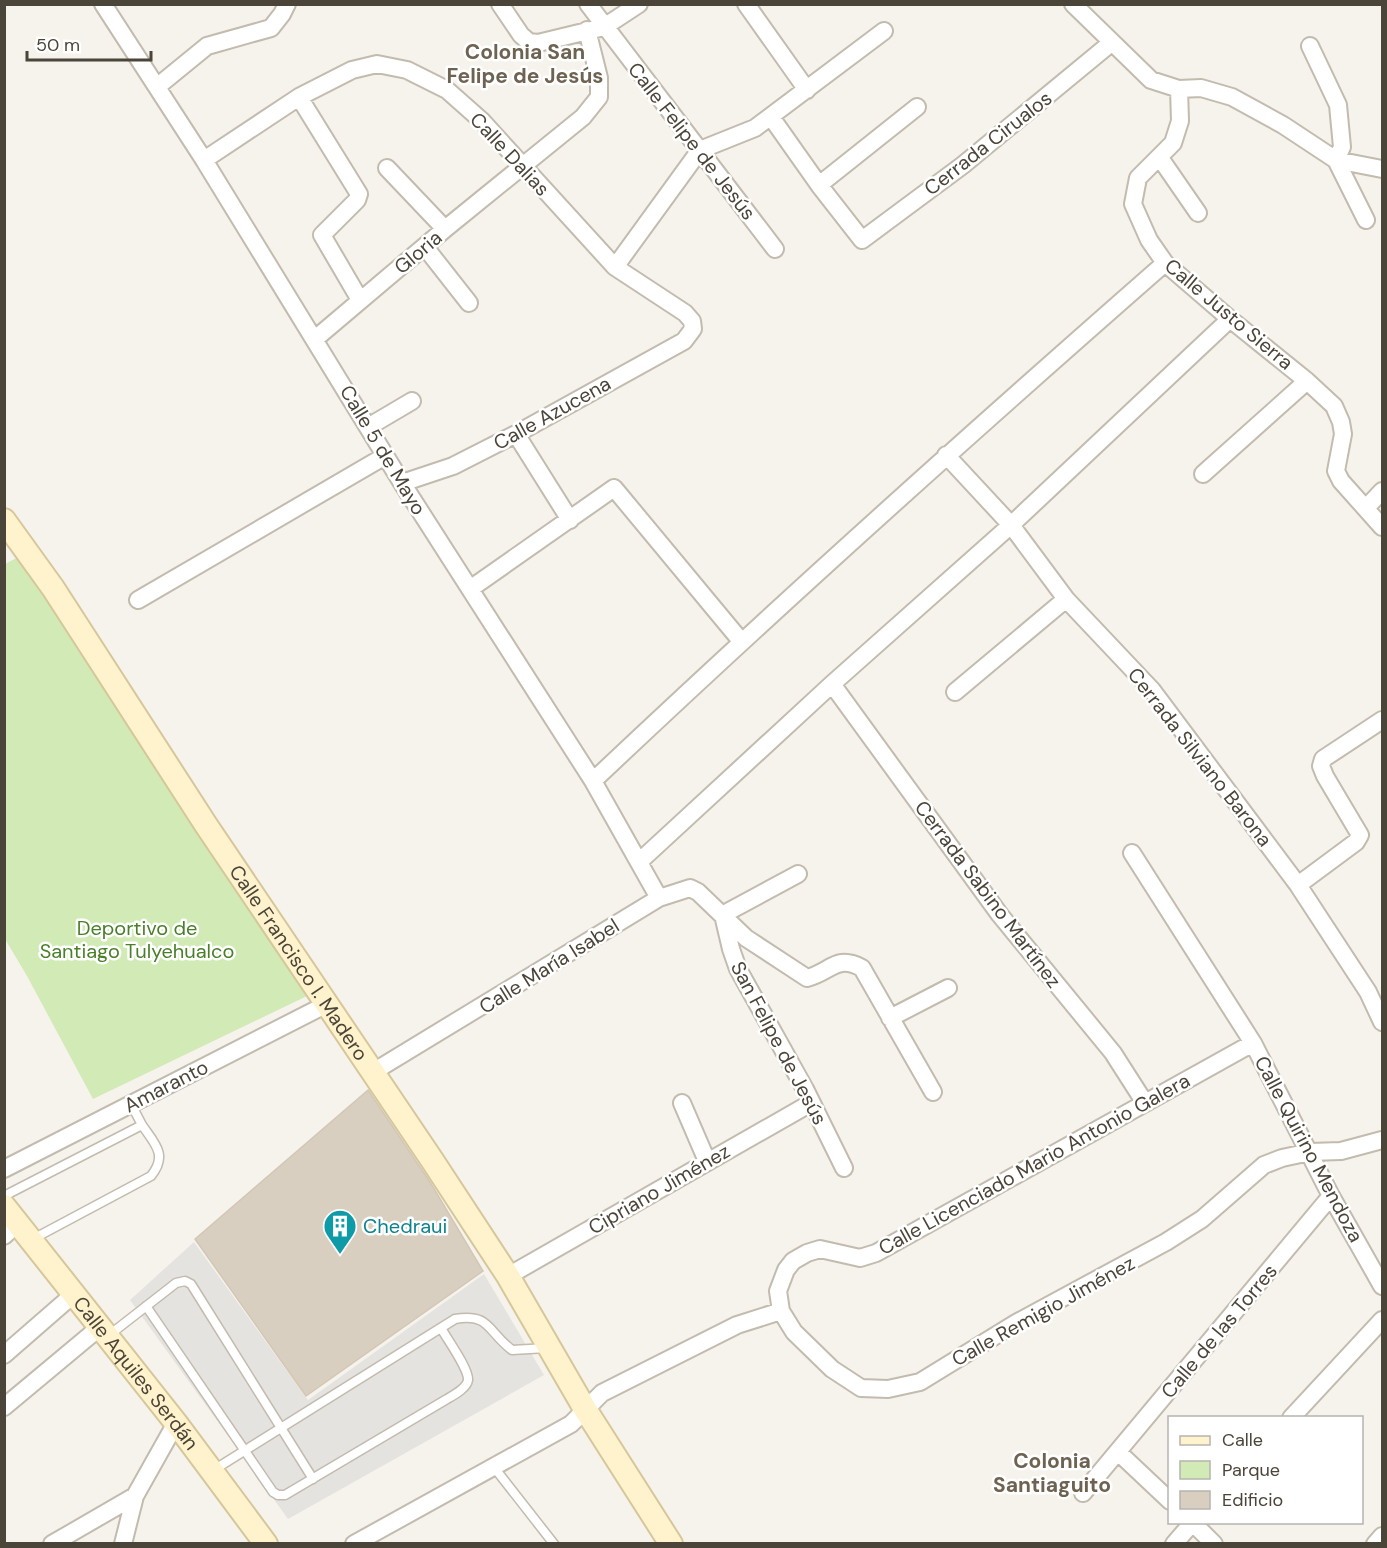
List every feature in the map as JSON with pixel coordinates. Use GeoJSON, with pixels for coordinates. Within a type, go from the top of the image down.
{"type":"FeatureCollection","features":[{"type":"Feature","properties":{"kind":"main road","name":"Calle Francisco I. Madero"},"geometry":{"type":"LineString","coordinates":[[4,520],[53,588],[206,825],[508,1276],[585,1409],[671,1544]]}},
{"type":"Feature","properties":{"kind":"main road","name":"Calle Aquiles Serdán"},"geometry":{"type":"LineString","coordinates":[[4,1206],[18,1233],[74,1293],[176,1423],[266,1544]]}},
{"type":"Feature","properties":{"kind":"street","name":"Calle 5 de Mayo"},"geometry":{"type":"LineString","coordinates":[[103,4],[158,86],[385,456],[593,781],[659,898]]}},
{"type":"Feature","properties":{"kind":"street"},"geometry":{"type":"LineString","coordinates":[[158,86],[207,46],[271,28],[287,4]]}},
{"type":"Feature","properties":{"kind":"street"},"geometry":{"type":"LineString","coordinates":[[500,4],[521,35],[529,42],[538,43],[604,27],[639,4]]}},
{"type":"Feature","properties":{"kind":"street","name":"Calle Felipe de Jesús"},"geometry":{"type":"LineString","coordinates":[[588,4],[775,249]]}},
{"type":"Feature","properties":{"kind":"street"},"geometry":{"type":"LineString","coordinates":[[747,4],[807,90]]}},
{"type":"Feature","properties":{"kind":"street"},"geometry":{"type":"LineString","coordinates":[[1081,7],[1111,43],[1151,80],[1179,89],[1201,88],[1232,97],[1282,124],[1336,160],[1383,169]]}},
{"type":"Feature","properties":{"kind":"street","name":"Gloria"},"geometry":{"type":"LineString","coordinates":[[315,339],[583,117],[599,97],[599,78],[587,30]]}},
{"type":"Feature","properties":{"kind":"street"},"geometry":{"type":"LineString","coordinates":[[615,267],[700,150],[755,128],[884,31]]}},
{"type":"Feature","properties":{"kind":"street","name":"Cerrada Cirualos"},"geometry":{"type":"LineString","coordinates":[[819,185],[862,240],[963,165],[1111,43]]}},
{"type":"Feature","properties":{"kind":"street"},"geometry":{"type":"LineString","coordinates":[[1310,46],[1338,105],[1342,147],[1336,160]]}},
{"type":"Feature","properties":{"kind":"street","name":"Calle Dalias"},"geometry":{"type":"LineString","coordinates":[[204,160],[299,98],[352,70],[377,64],[407,70],[447,90],[482,121],[615,267],[685,313],[692,321],[693,329]]}},
{"type":"Feature","properties":{"kind":"street","name":"Calle Justo Sierra"},"geometry":{"type":"LineString","coordinates":[[1179,89],[1180,121],[1173,143],[1138,178],[1133,204],[1149,240],[1165,263],[1334,406],[1343,434],[1336,471],[1341,481],[1383,527]]}},
{"type":"Feature","properties":{"kind":"street"},"geometry":{"type":"LineString","coordinates":[[299,98],[359,194],[357,200],[322,235],[360,300]]}},
{"type":"Feature","properties":{"kind":"street"},"geometry":{"type":"LineString","coordinates":[[771,117],[819,185],[917,107]]}},
{"type":"Feature","properties":{"kind":"street"},"geometry":{"type":"LineString","coordinates":[[1160,158],[1198,213]]}},
{"type":"Feature","properties":{"kind":"street"},"geometry":{"type":"LineString","coordinates":[[1336,160],[1366,220]]}},
{"type":"Feature","properties":{"kind":"street"},"geometry":{"type":"LineString","coordinates":[[387,168],[445,229]]}},
{"type":"Feature","properties":{"kind":"street"},"geometry":{"type":"LineString","coordinates":[[424,247],[469,303]]}},
{"type":"Feature","properties":{"kind":"street"},"geometry":{"type":"LineString","coordinates":[[593,781],[741,641],[946,455],[1165,263]]}},
{"type":"Feature","properties":{"kind":"street"},"geometry":{"type":"LineString","coordinates":[[640,861],[832,684],[1011,525],[1230,319]]}},
{"type":"Feature","properties":{"kind":"street","name":"Calle Azucena"},"geometry":{"type":"LineString","coordinates":[[402,483],[453,465],[516,434],[684,341],[693,329]]}},
{"type":"Feature","properties":{"kind":"street"},"geometry":{"type":"LineString","coordinates":[[1203,474],[1307,381]]}},
{"type":"Feature","properties":{"kind":"street"},"geometry":{"type":"LineString","coordinates":[[368,427],[412,401]]}},
{"type":"Feature","properties":{"kind":"street"},"geometry":{"type":"LineString","coordinates":[[516,434],[570,520]]}},
{"type":"Feature","properties":{"kind":"street","name":"Cerrada Silviano Barona"},"geometry":{"type":"LineString","coordinates":[[946,455],[1011,525],[1066,599],[1152,690],[1298,885],[1368,992],[1383,1022]]}},
{"type":"Feature","properties":{"kind":"street"},"geometry":{"type":"LineString","coordinates":[[138,600],[385,456]]}},
{"type":"Feature","properties":{"kind":"street"},"geometry":{"type":"LineString","coordinates":[[470,589],[614,488],[741,641]]}},
{"type":"Feature","properties":{"kind":"street"},"geometry":{"type":"LineString","coordinates":[[1366,508],[1383,492]]}},
{"type":"Feature","properties":{"kind":"street"},"geometry":{"type":"LineString","coordinates":[[955,692],[1066,599]]}},
{"type":"Feature","properties":{"kind":"street","name":"Cerrada Sabino Martínez"},"geometry":{"type":"LineString","coordinates":[[832,684],[1000,915],[1113,1053],[1145,1103]]}},
{"type":"Feature","properties":{"kind":"street"},"geometry":{"type":"LineString","coordinates":[[1298,885],[1356,842],[1360,835],[1325,776],[1321,766],[1323,759],[1383,720]]}},
{"type":"Feature","properties":{"kind":"street","name":"Calle Quirino Mendoza"},"geometry":{"type":"LineString","coordinates":[[1132,853],[1253,1043],[1331,1196],[1383,1286]]}},
{"type":"Feature","properties":{"kind":"street"},"geometry":{"type":"LineString","coordinates":[[798,874],[722,915],[746,938],[807,978],[816,976],[838,963],[851,963],[862,968],[933,1092]]}},
{"type":"Feature","properties":{"kind":"street","name":"Calle María Isabel"},"geometry":{"type":"LineString","coordinates":[[373,1072],[659,898],[690,888],[698,892],[722,915]]}},
{"type":"Feature","properties":{"kind":"street","name":"San Felipe de Jesús"},"geometry":{"type":"LineString","coordinates":[[722,915],[738,969],[844,1167]]}},
{"type":"Feature","properties":{"kind":"street"},"geometry":{"type":"LineString","coordinates":[[890,1018],[948,988]]}},
{"type":"Feature","properties":{"kind":"street","name":"Amaranto"},"geometry":{"type":"LineString","coordinates":[[4,1169],[327,1004]]}},
{"type":"Feature","properties":{"kind":"street","name":"Calle Licenciado Mario Antonio Galera"},"geometry":{"type":"LineString","coordinates":[[781,1311],[778,1291],[786,1270],[793,1261],[807,1253],[820,1249],[860,1257],[876,1253],[1253,1043]]}},
{"type":"Feature","properties":{"kind":"street"},"geometry":{"type":"LineString","coordinates":[[682,1103],[708,1161]]}},
{"type":"Feature","properties":{"kind":"street","name":"Cipriano Jiménez"},"geometry":{"type":"LineString","coordinates":[[508,1276],[811,1103]]}},
{"type":"Feature","properties":{"kind":"street","name":"Calle Remigio Jiménez"},"geometry":{"type":"LineString","coordinates":[[781,1311],[795,1332],[832,1369],[861,1388],[888,1389],[920,1382],[1016,1323],[1193,1225],[1264,1165],[1282,1158],[1310,1152],[1341,1151],[1383,1140]]}},
{"type":"Feature","properties":{"kind":"street","name":"Calle de las Torres"},"geometry":{"type":"LineString","coordinates":[[1083,1493],[1331,1196]]}},
{"type":"Feature","properties":{"kind":"street"},"geometry":{"type":"LineString","coordinates":[[4,1355],[74,1293]]}},
{"type":"Feature","properties":{"kind":"street"},"geometry":{"type":"LineString","coordinates":[[354,1544],[571,1424],[602,1393],[737,1325],[781,1311]]}},
{"type":"Feature","properties":{"kind":"street"},"geometry":{"type":"LineString","coordinates":[[1294,1416],[1383,1320]]}},
{"type":"Feature","properties":{"kind":"street"},"geometry":{"type":"LineString","coordinates":[[4,1407],[104,1332]]}},
{"type":"Feature","properties":{"kind":"street"},"geometry":{"type":"LineString","coordinates":[[123,1544],[135,1496],[176,1423]]}},
{"type":"Feature","properties":{"kind":"street"},"geometry":{"type":"LineString","coordinates":[[1118,1452],[1168,1499]]}},
{"type":"Feature","properties":{"kind":"street"},"geometry":{"type":"LineString","coordinates":[[52,1544],[135,1496]]}},
{"type":"Feature","properties":{"kind":"street"},"geometry":{"type":"LineString","coordinates":[[1174,1544],[1192,1524]]}},
{"type":"Feature","properties":{"kind":"street"},"geometry":{"type":"LineString","coordinates":[[1194,1524],[1214,1544]]}},
{"type":"Feature","properties":{"kind":"street"},"geometry":{"type":"LineString","coordinates":[[1375,1544],[1383,1536]]}},
{"type":"Feature","properties":{"kind":"lane"},"geometry":{"type":"LineString","coordinates":[[18,1233],[151,1176],[159,1165],[161,1154],[131,1104]]}},
{"type":"Feature","properties":{"kind":"lane"},"geometry":{"type":"LineString","coordinates":[[4,1196],[142,1125]]}},
{"type":"Feature","properties":{"kind":"lane"},"geometry":{"type":"LineString","coordinates":[[104,1332],[146,1306],[176,1283],[185,1281],[191,1284],[312,1479]]}},
{"type":"Feature","properties":{"kind":"lane"},"geometry":{"type":"LineString","coordinates":[[146,1306],[243,1451],[273,1492],[278,1495],[285,1495],[464,1387],[468,1380],[467,1372],[441,1329]]}},
{"type":"Feature","properties":{"kind":"lane"},"geometry":{"type":"LineString","coordinates":[[212,1471],[455,1319],[472,1316],[484,1321],[512,1350],[550,1348]]}},
{"type":"Feature","properties":{"kind":"lane"},"geometry":{"type":"LineString","coordinates":[[493,1466],[554,1544]]}},
{"type":"Feature","properties":{"kind":"green space","name":"Deportivo de Santiago Tulyehualco"},"geometry":{"type":"Polygon","coordinates":[[[28,552],[307,996],[93,1099],[5,939],[5,564],[28,552]]]}},
{"type":"Feature","properties":{"kind":"shaded area"},"geometry":{"type":"Polygon","coordinates":[[[194,1242],[308,1400],[484,1274],[544,1375],[288,1519],[130,1300],[194,1242]]]}},
{"type":"Feature","properties":{"kind":"building","name":"Chedraui"},"geometry":{"type":"Polygon","coordinates":[[[368,1090],[430,1182],[483,1271],[306,1396],[195,1239],[368,1090]]]}},
{"type":"Feature","properties":{"kind":"place","name":"Chedraui"},"geometry":{"type":"Point","coordinates":[340,1255]}},
{"type":"Feature","properties":{"kind":"district","name":"Colonia San Felipe de Jesús"},"geometry":{"type":"Point","coordinates":[525,64]}},
{"type":"Feature","properties":{"kind":"district","name":"Colonia Santiaguito"},"geometry":{"type":"Point","coordinates":[1052,1473]}}]}
